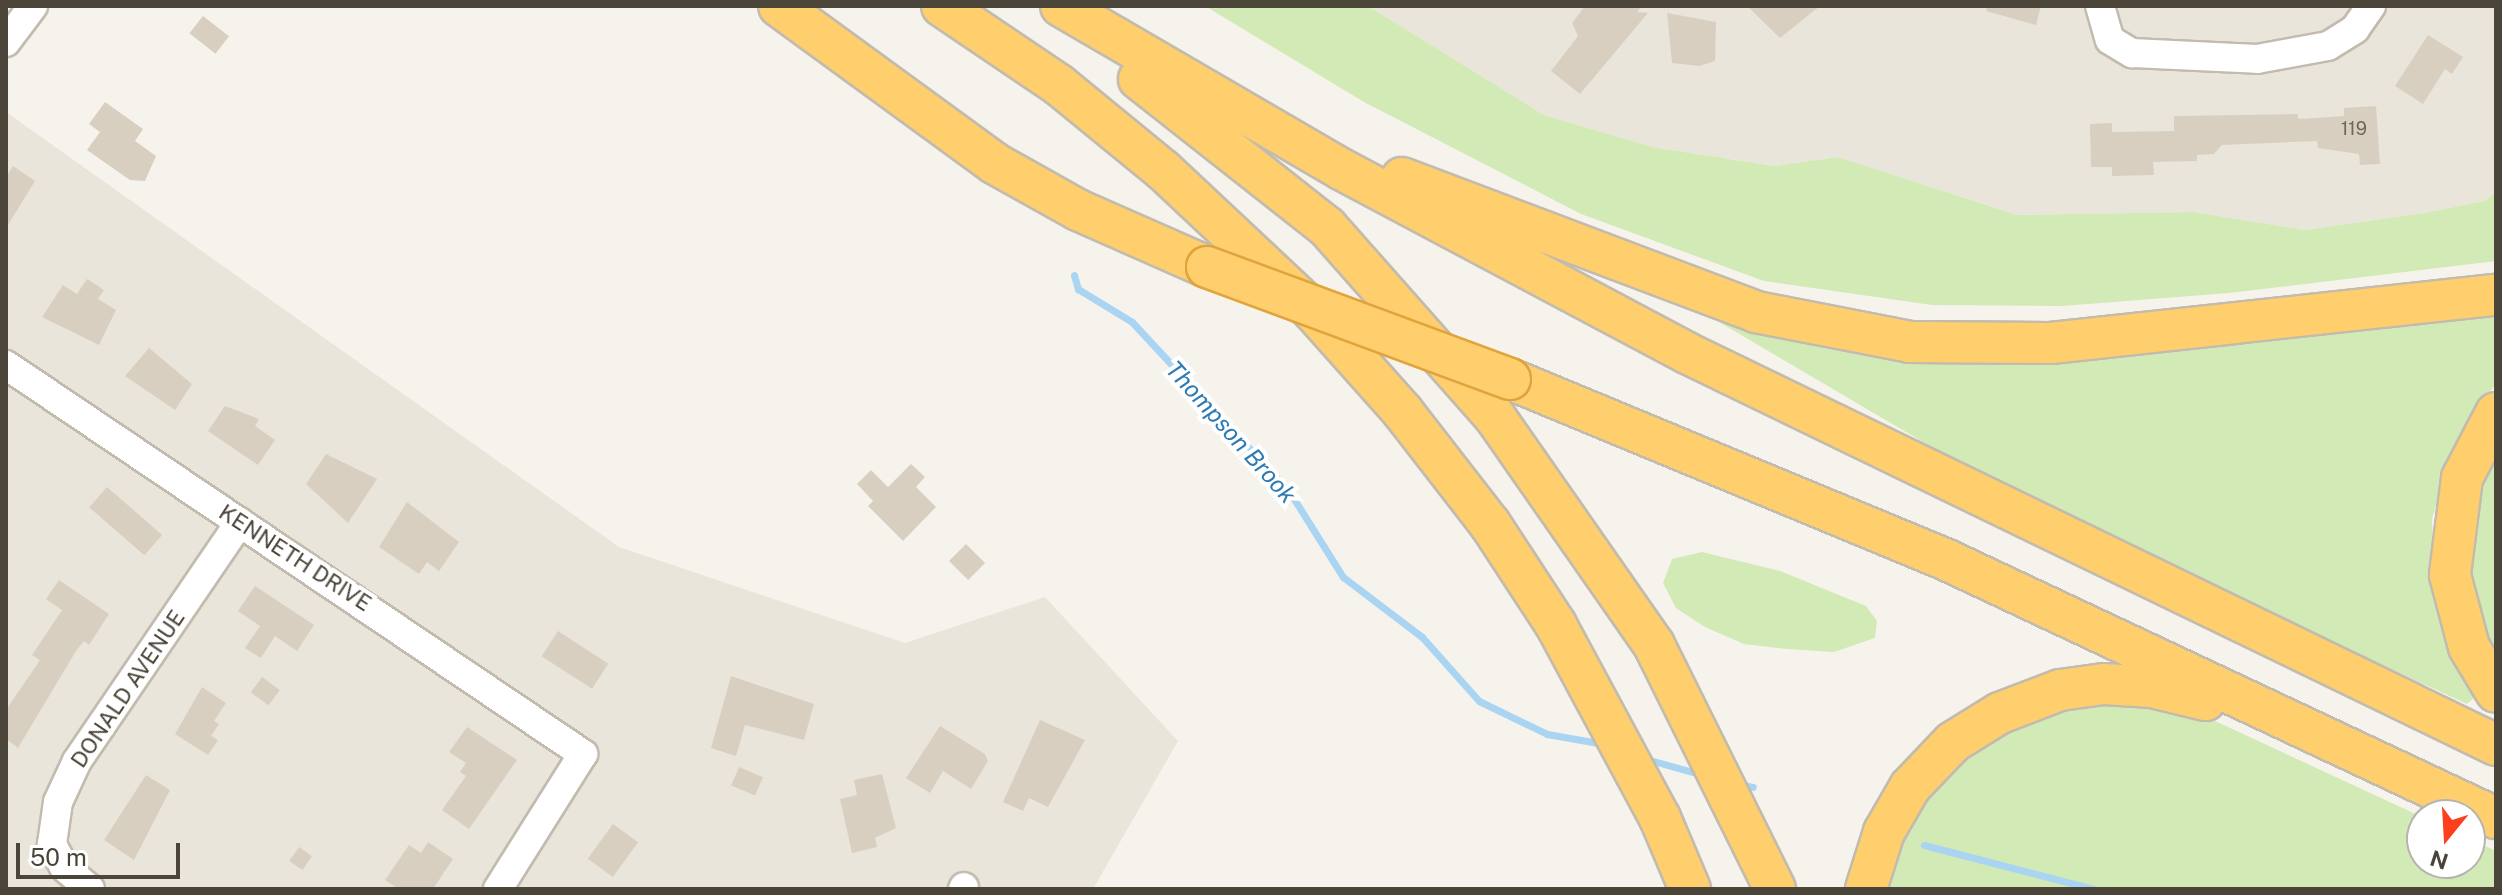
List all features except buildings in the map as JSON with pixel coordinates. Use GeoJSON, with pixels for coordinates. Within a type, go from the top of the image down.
{"type":"FeatureCollection","features":[{"type":"Feature","properties":{"kind":"highway"},"geometry":{"type":"LineString","coordinates":[[779,6],[994,163],[1092,217],[1207,267],[1510,379],[1936,555],[2496,818]]}},
{"type":"Feature","properties":{"kind":"highway"},"geometry":{"type":"LineString","coordinates":[[942,6],[1114,128],[1314,312],[1447,465],[1585,675],[1660,818],[1690,889]]}},
{"type":"Feature","properties":{"kind":"highway"},"geometry":{"type":"LineString","coordinates":[[1031,6],[1244,156],[1363,263],[1525,456],[1631,608],[1703,734],[1768,873]]}},
{"type":"Feature","properties":{"kind":"highway"},"geometry":{"type":"LineString","coordinates":[[1061,6],[1254,119],[1770,395],[2496,745]]}},
{"type":"Feature","properties":{"kind":"highway"},"geometry":{"type":"LineString","coordinates":[[1254,119],[1699,293],[1859,335],[1964,345],[2051,343],[2496,295]]}},
{"type":"Feature","properties":{"kind":"highway"},"geometry":{"type":"LineString","coordinates":[[2496,413],[2462,478],[2450,575],[2469,647],[2496,692]]}},
{"type":"Feature","properties":{"kind":"highway"},"geometry":{"type":"LineString","coordinates":[[1866,889],[1892,816],[1930,764],[1982,723],[2060,690],[2115,684],[2180,692],[2386,767]]}},
{"type":"Feature","properties":{"kind":"street"},"geometry":{"type":"LineString","coordinates":[[6,42],[33,6]]}},
{"type":"Feature","properties":{"kind":"street"},"geometry":{"type":"LineString","coordinates":[[2101,16],[2110,40],[2132,53],[2257,59],[2328,46],[2355,29],[2371,6]]}},
{"type":"Feature","properties":{"kind":"street","name":"KENNETH DRIVE"},"geometry":{"type":"LineString","coordinates":[[6,365],[583,754],[498,889]]}},
{"type":"Feature","properties":{"kind":"street","name":"DONALD AVENUE"},"geometry":{"type":"LineString","coordinates":[[90,889],[64,867],[52,831],[77,761],[240,522]]}},
{"type":"Feature","properties":{"kind":"shaded area"},"geometry":{"type":"Polygon","coordinates":[[[1368,6],[2496,6],[2496,192],[2484,201],[2424,213],[2305,230],[2194,212],[2017,215],[1838,157],[1774,166],[1652,147],[1544,115],[1368,6]]]}},
{"type":"Feature","properties":{"kind":"shaded area"},"geometry":{"type":"Polygon","coordinates":[[[6,112],[619,547],[905,643],[1045,597],[1178,741],[1093,889],[6,889],[6,112]]]}},
{"type":"Feature","properties":{"kind":"green space"},"geometry":{"type":"Polygon","coordinates":[[[1205,6],[1368,6],[1544,115],[1652,147],[1774,166],[1838,157],[2017,215],[2194,212],[2305,230],[2424,213],[2484,201],[2496,192],[2496,261],[2229,293],[2062,306],[1932,305],[1764,281],[1581,214],[1364,102],[1205,6]]]}},
{"type":"Feature","properties":{"kind":"green space"},"geometry":{"type":"Polygon","coordinates":[[[2496,316],[2496,383],[2454,445],[2432,519],[2436,608],[2476,696],[2467,704],[2008,492],[1719,322],[1828,349],[1970,363],[2066,361],[2496,316]]]}},
{"type":"Feature","properties":{"kind":"green space"},"geometry":{"type":"Polygon","coordinates":[[[2496,431],[2496,668],[2463,569],[2496,431]]]}},
{"type":"Feature","properties":{"kind":"green space"},"geometry":{"type":"Polygon","coordinates":[[[1702,552],[1780,571],[1866,606],[1877,621],[1875,638],[1834,652],[1787,649],[1744,644],[1705,627],[1676,608],[1663,583],[1672,559],[1702,552]]]}},
{"type":"Feature","properties":{"kind":"green space"},"geometry":{"type":"Polygon","coordinates":[[[2108,697],[2200,714],[2406,810],[2406,879],[2486,879],[2486,846],[2496,851],[2496,889],[1880,889],[1892,851],[1944,770],[2020,721],[2108,697]]]}},
{"type":"Feature","properties":{"kind":"waterway","name":"Thompson Brook"},"geometry":{"type":"LineString","coordinates":[[1074,275],[1078,289],[1132,322],[1289,491],[1343,577],[1422,637],[1479,701],[1547,734],[1604,744]]}},
{"type":"Feature","properties":{"kind":"waterway","name":"Thompson Brook"},"geometry":{"type":"LineString","coordinates":[[1646,759],[1703,775]]}},
{"type":"Feature","properties":{"kind":"waterway","name":"Thompson Brook"},"geometry":{"type":"LineString","coordinates":[[1738,784],[1753,787]]}},
{"type":"Feature","properties":{"kind":"waterway","name":"Thompson Brook"},"geometry":{"type":"LineString","coordinates":[[1924,845],[2094,889]]}}]}
